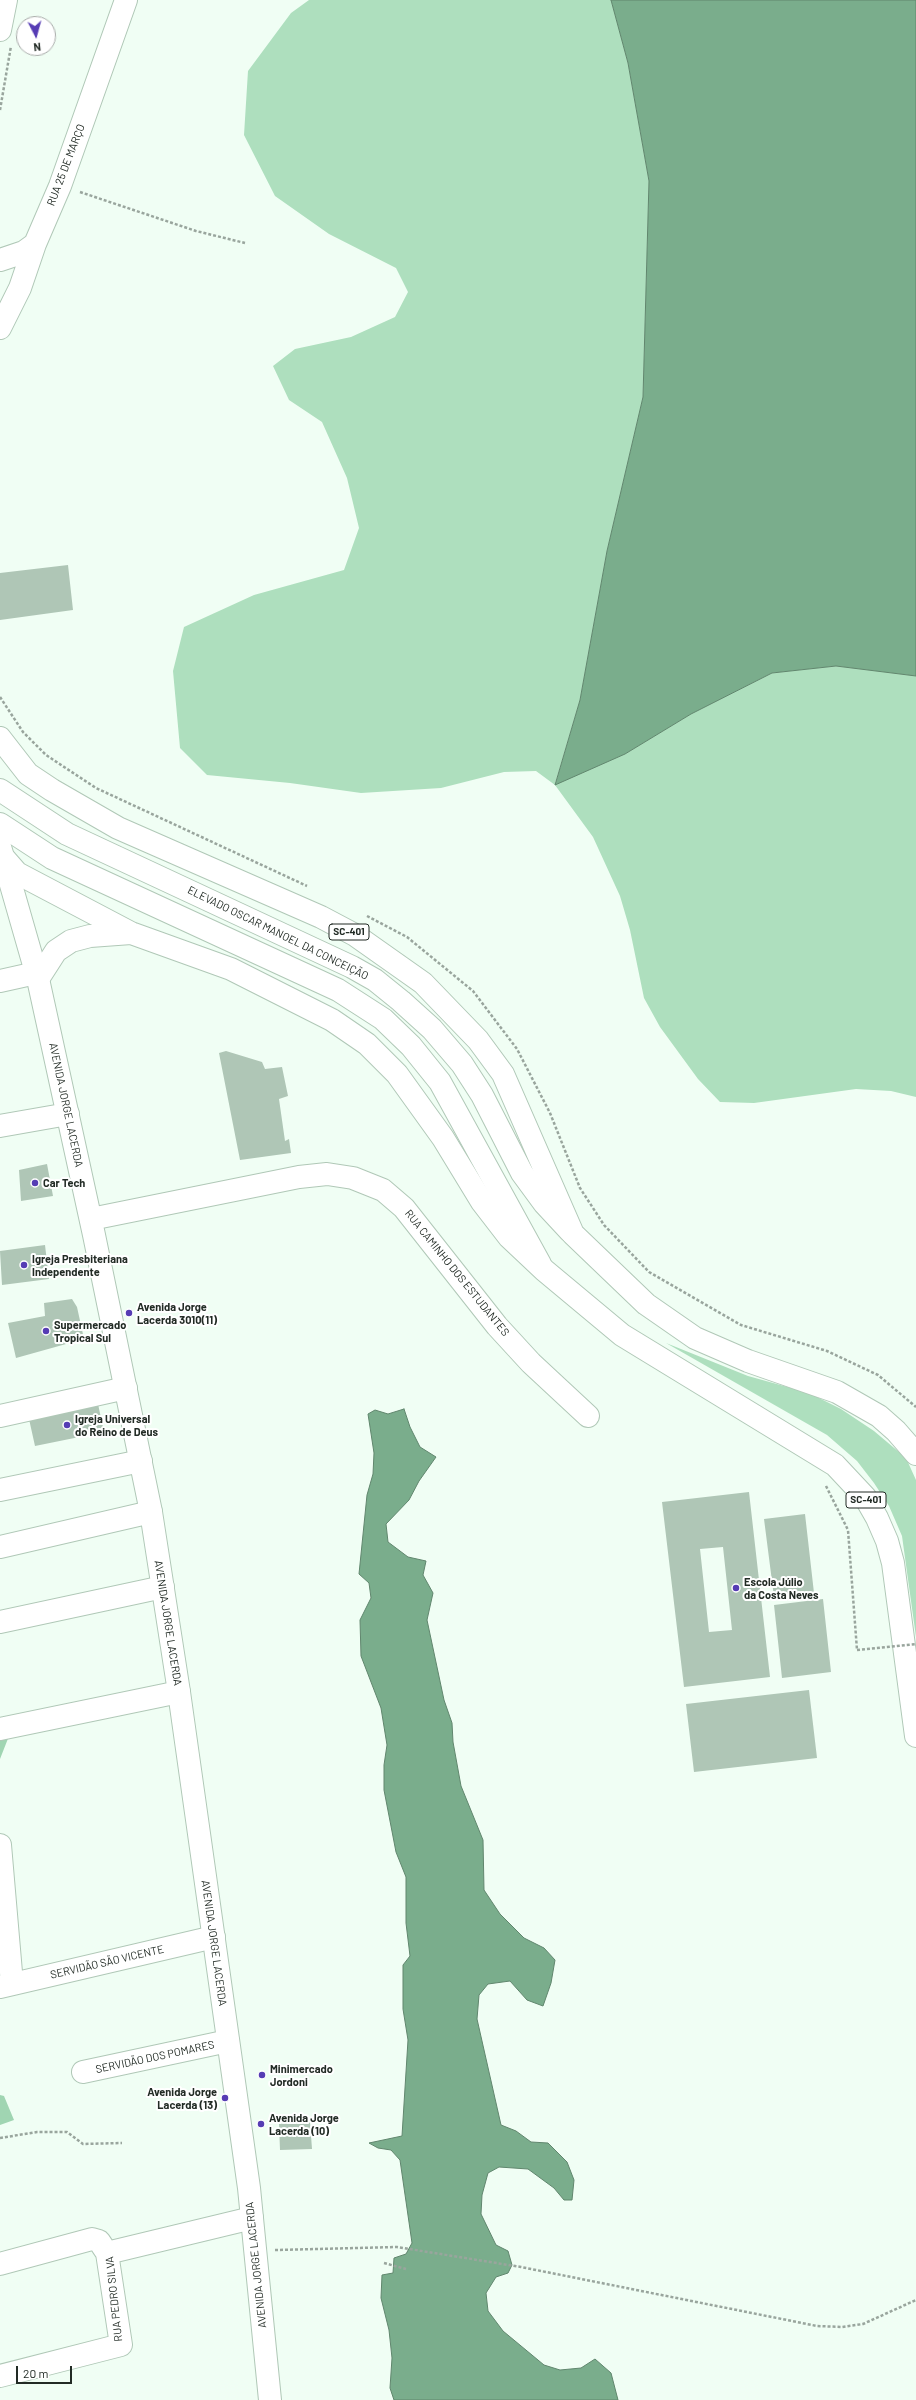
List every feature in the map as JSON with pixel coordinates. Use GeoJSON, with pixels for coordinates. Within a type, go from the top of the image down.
{"type":"FeatureCollection","features":[{"type":"Feature","properties":{"kind":"main road"},"geometry":{"type":"LineString","coordinates":[[6,0],[6,38]]}},
{"type":"Feature","properties":{"kind":"main road","name":"RUA 25 DE MARÇO"},"geometry":{"type":"LineString","coordinates":[[0,328],[20,288],[35,244],[60,186],[126,0]]}},
{"type":"Feature","properties":{"kind":"main road"},"geometry":{"type":"LineString","coordinates":[[20,288],[12,272],[0,261],[24,252],[35,244]]}},
{"type":"Feature","properties":{"kind":"main road","name":"SC-401"},"geometry":{"type":"LineString","coordinates":[[5,744],[28,774],[52,790],[118,828],[321,917],[355,935],[423,983],[478,1040],[503,1074],[573,1234],[646,1304],[695,1338],[748,1361],[836,1392],[880,1416],[896,1431],[916,1454]]}},
{"type":"Feature","properties":{"kind":"main road","name":"ELEVADO OSCAR MANOEL DA CONCEIÇÃO"},"geometry":{"type":"LineString","coordinates":[[0,790],[67,834],[254,919],[364,974],[401,1000],[432,1029],[462,1064],[482,1095],[522,1173],[544,1203],[573,1234]]}},
{"type":"Feature","properties":{"kind":"main road"},"geometry":{"type":"LineString","coordinates":[[0,824],[52,858],[338,990],[383,1019],[411,1046],[440,1082],[544,1270]]}},
{"type":"Feature","properties":{"kind":"main road","name":"SC-401"},"geometry":{"type":"LineString","coordinates":[[2,852],[16,873],[131,933],[231,969],[332,1020],[367,1044],[397,1074],[443,1138],[482,1202],[509,1237],[544,1270],[622,1336],[835,1465],[865,1497],[877,1518],[893,1563],[916,1736]]}},
{"type":"Feature","properties":{"kind":"main road","name":"AVENIDA JORGE LACERDA"},"geometry":{"type":"LineString","coordinates":[[2,852],[7,889],[37,976],[91,1219],[151,1512],[179,1692],[252,2218],[270,2400]]}},
{"type":"Feature","properties":{"kind":"main road"},"geometry":{"type":"LineString","coordinates":[[0,980],[37,976],[56,951],[71,941],[90,936],[131,933]]}},
{"type":"Feature","properties":{"kind":"main road"},"geometry":{"type":"LineString","coordinates":[[0,1126],[68,1114]]}},
{"type":"Feature","properties":{"kind":"main road","name":"RUA CAMINHO DOS ESTUDANTES"},"geometry":{"type":"LineString","coordinates":[[91,1219],[299,1177],[327,1174],[353,1178],[383,1190],[404,1208],[498,1326],[532,1362],[588,1416]]}},
{"type":"Feature","properties":{"kind":"main road"},"geometry":{"type":"LineString","coordinates":[[0,1416],[126,1388]]}},
{"type":"Feature","properties":{"kind":"main road"},"geometry":{"type":"LineString","coordinates":[[0,1490],[141,1461]]}},
{"type":"Feature","properties":{"kind":"main road"},"geometry":{"type":"LineString","coordinates":[[0,1547],[151,1512]]}},
{"type":"Feature","properties":{"kind":"main road"},"geometry":{"type":"LineString","coordinates":[[0,1622],[163,1587]]}},
{"type":"Feature","properties":{"kind":"main road"},"geometry":{"type":"LineString","coordinates":[[0,1729],[179,1692]]}},
{"type":"Feature","properties":{"kind":"main road"},"geometry":{"type":"LineString","coordinates":[[0,1845],[6,1985]]}},
{"type":"Feature","properties":{"kind":"main road","name":"SERVIDÃO SÃO VICENTE"},"geometry":{"type":"LineString","coordinates":[[6,1985],[214,1937]]}},
{"type":"Feature","properties":{"kind":"main road","name":"SERVIDÃO DOS POMARES"},"geometry":{"type":"LineString","coordinates":[[83,2072],[228,2041]]}},
{"type":"Feature","properties":{"kind":"main road","name":"RUA PEDRO SILVA"},"geometry":{"type":"LineString","coordinates":[[0,2376],[121,2345],[107,2253],[252,2218]]}},
{"type":"Feature","properties":{"kind":"main road"},"geometry":{"type":"LineString","coordinates":[[0,2264],[92,2239],[99,2241],[107,2253]]}},
{"type":"Feature","properties":{"kind":"path"},"geometry":{"type":"LineString","coordinates":[[0,110],[6,38]]}},
{"type":"Feature","properties":{"kind":"path"},"geometry":{"type":"LineString","coordinates":[[60,186],[153,218],[245,243]]}},
{"type":"Feature","properties":{"kind":"path"},"geometry":{"type":"LineString","coordinates":[[0,696],[24,732],[46,755]]}},
{"type":"Feature","properties":{"kind":"path"},"geometry":{"type":"LineString","coordinates":[[823,1481],[848,1530],[857,1650],[916,1644]]}},
{"type":"Feature","properties":{"kind":"path"},"geometry":{"type":"LineString","coordinates":[[0,2138],[37,2132],[66,2132],[82,2144],[122,2143]]}},
{"type":"Feature","properties":{"kind":"path"},"geometry":{"type":"LineString","coordinates":[[255,2250],[397,2247],[521,2267],[817,2326],[842,2327],[863,2324],[916,2300]]}},
{"type":"Feature","properties":{"kind":"path"},"geometry":{"type":"LineString","coordinates":[[384,2263],[406,2269]]}},
{"type":"Feature","properties":{"kind":"shaded area"},"geometry":{"type":"Polygon","coordinates":[[[309,0],[611,0],[628,63],[649,181],[643,397],[607,551],[580,700],[555,784],[625,754],[691,714],[772,673],[836,666],[916,676],[916,1097],[891,1091],[856,1089],[754,1103],[720,1102],[698,1079],[660,1027],[644,998],[630,930],[620,896],[593,837],[555,785],[536,771],[504,772],[441,788],[361,793],[290,783],[207,775],[180,748],[173,671],[184,627],[254,595],[344,570],[359,528],[347,478],[322,422],[289,400],[273,366],[295,349],[351,337],[395,317],[408,292],[396,268],[329,234],[275,196],[244,135],[248,71],[291,13],[309,0]]]}},
{"type":"Feature","properties":{"kind":"shaded area"},"geometry":{"type":"Polygon","coordinates":[[[611,0],[916,0],[916,676],[836,666],[772,673],[691,714],[625,754],[555,785],[580,700],[607,551],[643,397],[649,181],[628,63],[611,0]]]}},
{"type":"Feature","properties":{"kind":"shaded area"},"geometry":{"type":"Polygon","coordinates":[[[666,1343],[748,1376],[809,1393],[841,1409],[874,1431],[906,1458],[916,1480],[916,1637],[902,1536],[889,1506],[857,1461],[827,1435],[666,1343]]]}},
{"type":"Feature","properties":{"kind":"shaded area"},"geometry":{"type":"Polygon","coordinates":[[[404,1409],[410,1427],[420,1447],[436,1457],[419,1481],[409,1500],[386,1524],[388,1542],[408,1557],[426,1561],[423,1575],[433,1593],[427,1620],[444,1700],[452,1723],[453,1742],[461,1786],[483,1840],[484,1890],[500,1914],[524,1938],[544,1948],[555,1960],[551,1983],[543,2006],[527,2000],[510,1981],[488,1984],[479,1995],[477,2019],[501,2125],[516,2131],[531,2142],[548,2143],[567,2162],[574,2180],[572,2200],[564,2200],[554,2188],[528,2169],[499,2167],[488,2173],[482,2195],[481,2214],[496,2245],[508,2251],[512,2265],[508,2273],[496,2277],[486,2293],[488,2311],[503,2331],[544,2365],[560,2370],[581,2368],[595,2359],[611,2373],[618,2400],[394,2400],[390,2388],[392,2358],[389,2330],[381,2298],[382,2275],[393,2273],[394,2258],[406,2254],[412,2243],[400,2160],[391,2150],[378,2148],[369,2143],[402,2136],[408,2040],[403,2009],[403,1965],[410,1956],[406,1923],[406,1877],[396,1852],[384,1790],[384,1765],[387,1745],[381,1708],[361,1656],[360,1620],[371,1598],[369,1583],[359,1574],[367,1495],[373,1474],[374,1453],[368,1414],[375,1410],[388,1414],[404,1409]]]}},
{"type":"Feature","properties":{"kind":"shaded area"},"geometry":{"type":"Polygon","coordinates":[[[9,1736],[0,1759],[0,1737],[9,1736]]]}},
{"type":"Feature","properties":{"kind":"shaded area"},"geometry":{"type":"Polygon","coordinates":[[[0,2095],[4,2096],[14,2120],[0,2125],[0,2095]]]}},
{"type":"Feature","properties":{"kind":"building"},"geometry":{"type":"Polygon","coordinates":[[[68,565],[73,610],[0,620],[0,573],[68,565]]]}},
{"type":"Feature","properties":{"kind":"building"},"geometry":{"type":"Polygon","coordinates":[[[226,1051],[262,1062],[265,1069],[282,1067],[288,1096],[279,1099],[285,1141],[289,1139],[291,1153],[240,1160],[219,1053],[226,1051]]]}},
{"type":"Feature","properties":{"kind":"building","name":"Car Tech"},"geometry":{"type":"Polygon","coordinates":[[[47,1164],[53,1196],[21,1201],[19,1170],[47,1164]]]}},
{"type":"Feature","properties":{"kind":"building","name":"Igreja Presbiteriana Independente"},"geometry":{"type":"Polygon","coordinates":[[[45,1245],[49,1279],[2,1285],[0,1251],[45,1245]]]}},
{"type":"Feature","properties":{"kind":"building","name":"Supermercado Tropical Sul"},"geometry":{"type":"Polygon","coordinates":[[[72,1299],[77,1307],[84,1339],[16,1358],[8,1323],[45,1316],[44,1303],[72,1299]]]}},
{"type":"Feature","properties":{"kind":"building","name":"Igreja Universal do Reino de Deus"},"geometry":{"type":"Polygon","coordinates":[[[98,1404],[104,1432],[35,1446],[29,1419],[98,1404]]]}},
{"type":"Feature","properties":{"kind":"building"},"geometry":{"type":"Polygon","coordinates":[[[749,1492],[770,1677],[684,1687],[662,1502],[749,1492]],[[723,1547],[700,1549],[709,1632],[732,1630],[723,1547]]]}},
{"type":"Feature","properties":{"kind":"building"},"geometry":{"type":"Polygon","coordinates":[[[805,1514],[814,1593],[774,1597],[764,1519],[805,1514]]]}},
{"type":"Feature","properties":{"kind":"building"},"geometry":{"type":"Polygon","coordinates":[[[823,1599],[831,1672],[782,1678],[774,1605],[823,1599]]]}},
{"type":"Feature","properties":{"kind":"building"},"geometry":{"type":"Polygon","coordinates":[[[809,1690],[817,1758],[694,1772],[686,1704],[809,1690]]]}},
{"type":"Feature","properties":{"kind":"building"},"geometry":{"type":"Polygon","coordinates":[[[310,2122],[312,2149],[280,2150],[279,2124],[310,2122]]]}},
{"type":"Feature","properties":{"kind":"place","name":"Car Tech"},"geometry":{"type":"Point","coordinates":[35,1183]}},
{"type":"Feature","properties":{"kind":"place","name":"Igreja Presbiteriana Independente"},"geometry":{"type":"Point","coordinates":[24,1265]}},
{"type":"Feature","properties":{"kind":"place","name":"Avenida Jorge Lacerda 3010(11)"},"geometry":{"type":"Point","coordinates":[129,1313]}},
{"type":"Feature","properties":{"kind":"place","name":"Supermercado Tropical Sul"},"geometry":{"type":"Point","coordinates":[46,1331]}},
{"type":"Feature","properties":{"kind":"place","name":"Igreja Universal do Reino de Deus"},"geometry":{"type":"Point","coordinates":[67,1425]}},
{"type":"Feature","properties":{"kind":"place","name":"Escola Júlio da Costa Neves"},"geometry":{"type":"Point","coordinates":[736,1588]}},
{"type":"Feature","properties":{"kind":"place","name":"Minimercado Jordoni"},"geometry":{"type":"Point","coordinates":[262,2075]}},
{"type":"Feature","properties":{"kind":"place","name":"Avenida Jorge Lacerda (13)"},"geometry":{"type":"Point","coordinates":[225,2098]}},
{"type":"Feature","properties":{"kind":"place","name":"Avenida Jorge Lacerda (10)"},"geometry":{"type":"Point","coordinates":[261,2124]}}]}
